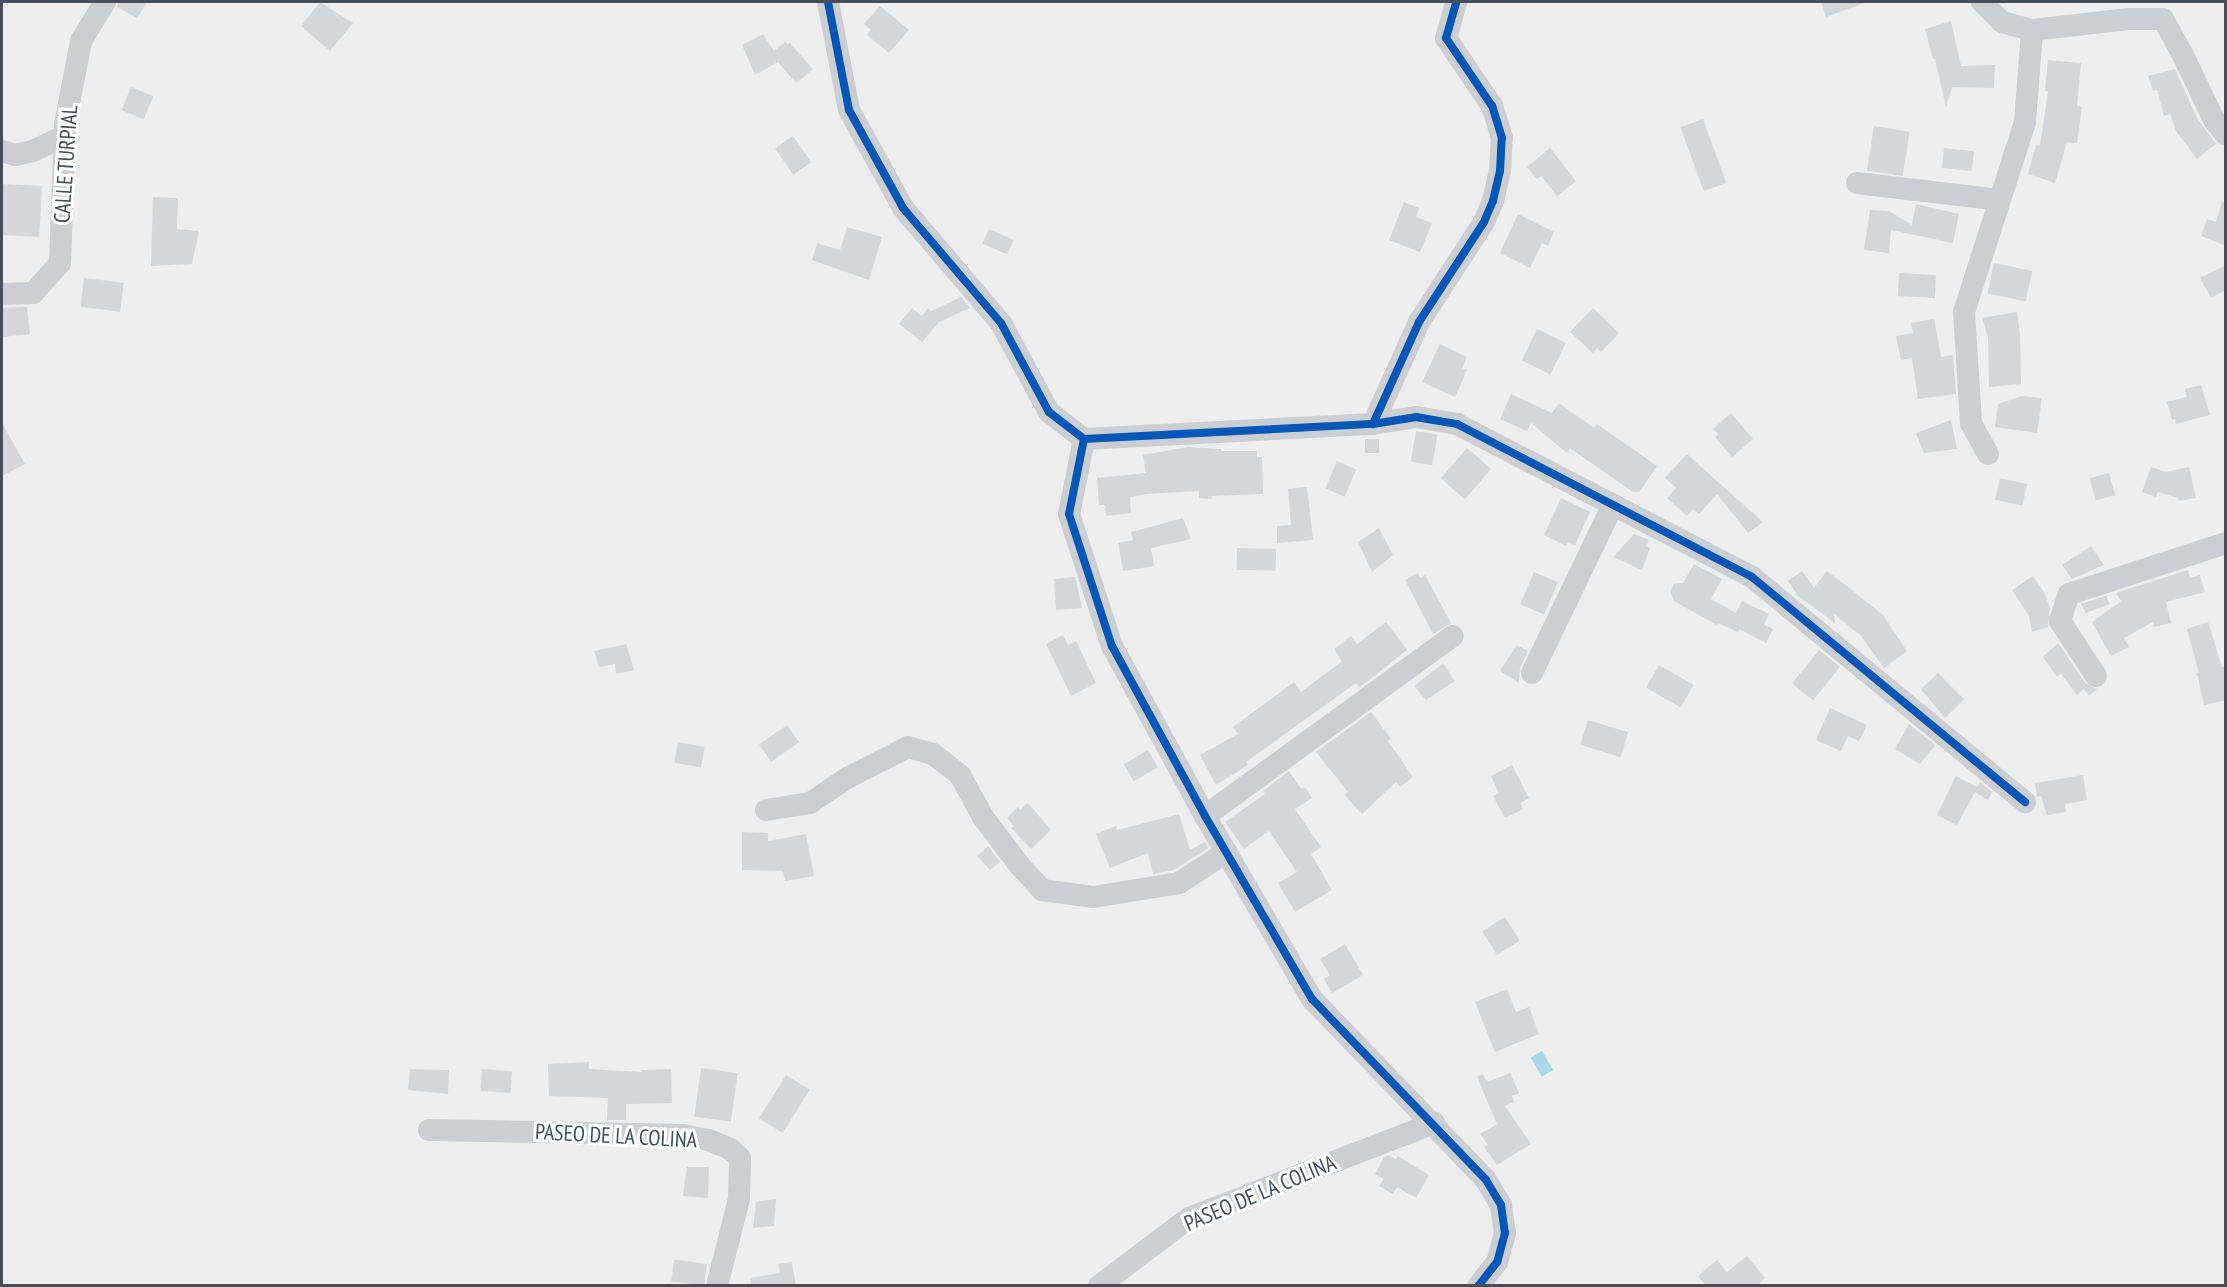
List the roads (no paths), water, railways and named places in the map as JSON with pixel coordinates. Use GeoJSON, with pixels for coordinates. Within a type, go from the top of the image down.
{"type":"FeatureCollection","features":[{"type":"Feature","properties":{"kind":"street","name":"CALLE TURPIAL"},"geometry":{"type":"LineString","coordinates":[[2,294],[33,293],[60,263],[64,136],[81,41],[105,2]]}},
{"type":"Feature","properties":{"kind":"street"},"geometry":{"type":"LineString","coordinates":[[828,2],[849,110],[903,208],[1001,323],[1049,412],[1084,439],[1373,424],[1416,417],[1457,424],[1752,577],[2025,802]]}},
{"type":"Feature","properties":{"kind":"street"},"geometry":{"type":"LineString","coordinates":[[1373,424],[1419,322],[1484,222],[1494,201],[1500,171],[1502,138],[1492,106],[1446,38],[1456,2]]}},
{"type":"Feature","properties":{"kind":"street"},"geometry":{"type":"LineString","coordinates":[[1982,2],[2002,22],[2032,30],[2128,19],[2166,10],[2182,53],[2214,120],[2226,135]]}},
{"type":"Feature","properties":{"kind":"street"},"geometry":{"type":"LineString","coordinates":[[1988,454],[1971,423],[1964,312],[2025,122],[2032,30]]}},
{"type":"Feature","properties":{"kind":"street"},"geometry":{"type":"LineString","coordinates":[[2,151],[15,154],[33,151],[64,136]]}},
{"type":"Feature","properties":{"kind":"street"},"geometry":{"type":"LineString","coordinates":[[1857,183],[2000,200]]}},
{"type":"Feature","properties":{"kind":"street"},"geometry":{"type":"LineString","coordinates":[[1084,439],[1069,514],[1112,646],[1205,816],[1312,999],[1434,1122],[1486,1180],[1501,1205],[1505,1233],[1497,1262],[1478,1286]]}},
{"type":"Feature","properties":{"kind":"street"},"geometry":{"type":"LineString","coordinates":[[1532,673],[1613,505]]}},
{"type":"Feature","properties":{"kind":"street"},"geometry":{"type":"LineString","coordinates":[[2096,676],[2060,621],[2069,594],[2226,543]]}},
{"type":"Feature","properties":{"kind":"street"},"geometry":{"type":"LineString","coordinates":[[1205,816],[1453,636]]}},
{"type":"Feature","properties":{"kind":"street"},"geometry":{"type":"LineString","coordinates":[[766,810],[810,803],[847,778],[908,747],[933,754],[960,775],[983,817],[1020,866],[1042,890],[1093,897],[1179,883],[1227,852]]}},
{"type":"Feature","properties":{"kind":"street","name":"PASEO DE LA COLINA"},"geometry":{"type":"LineString","coordinates":[[1099,1286],[1189,1218],[1434,1122]]}},
{"type":"Feature","properties":{"kind":"street","name":"PASEO DE LA COLINA"},"geometry":{"type":"LineString","coordinates":[[429,1130],[683,1135],[709,1140],[730,1149],[740,1158],[739,1199],[717,1286]]}},
{"type":"Feature","properties":{"kind":"water"},"geometry":{"type":"Polygon","coordinates":[[[1542,1051],[1553,1070],[1542,1077],[1531,1058],[1542,1051]]]}}]}
